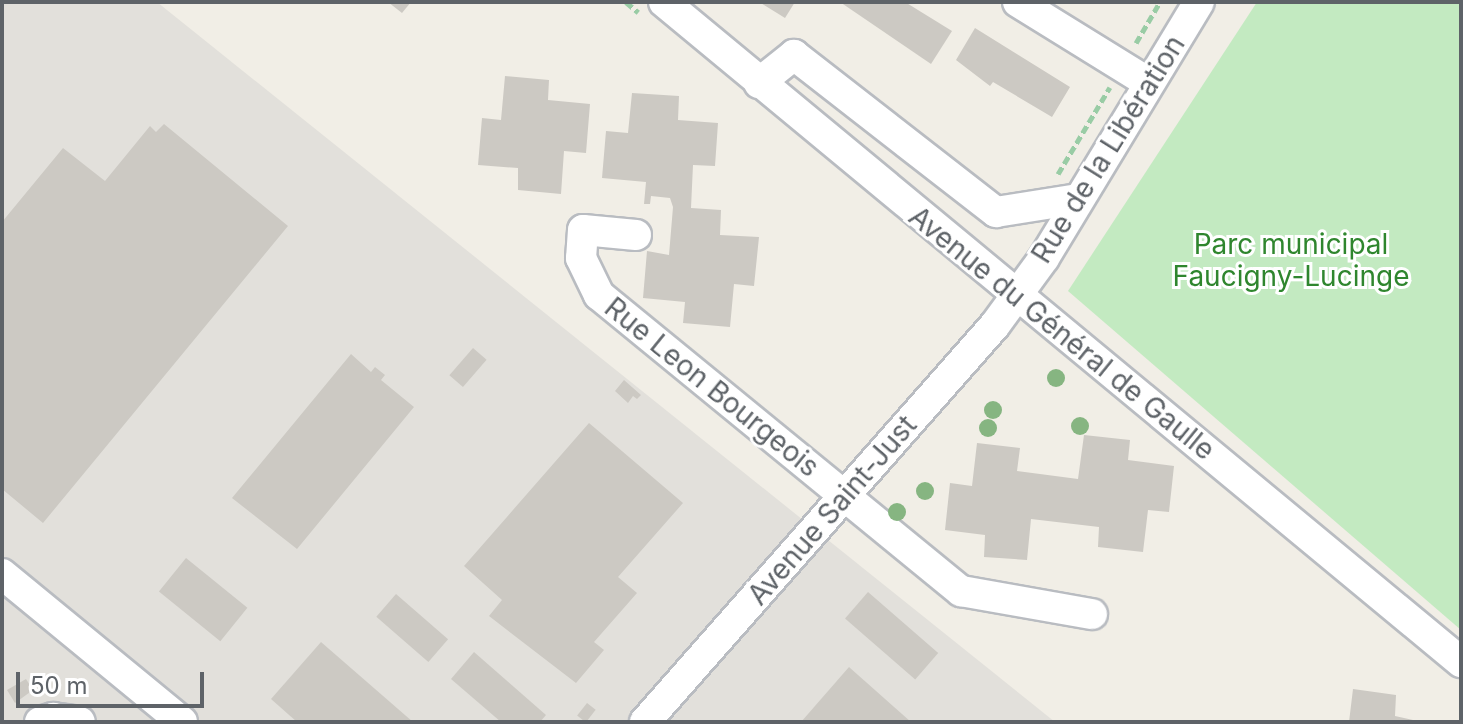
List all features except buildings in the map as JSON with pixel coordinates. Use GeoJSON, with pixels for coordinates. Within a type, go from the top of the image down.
{"type":"FeatureCollection","features":[{"type":"Feature","properties":{"kind":"street","name":"Avenue du Général de Gaulle"},"geometry":{"type":"LineString","coordinates":[[664,2],[1461,662]]}},
{"type":"Feature","properties":{"kind":"street"},"geometry":{"type":"LineString","coordinates":[[1018,2],[1149,83]]}},
{"type":"Feature","properties":{"kind":"street","name":"Rue de la Libération"},"geometry":{"type":"LineString","coordinates":[[1016,295],[1199,2]]}},
{"type":"Feature","properties":{"kind":"street"},"geometry":{"type":"LineString","coordinates":[[759,83],[794,55],[996,212],[1078,199]]}},
{"type":"Feature","properties":{"kind":"street","name":"Rue Leon Bourgeois"},"geometry":{"type":"LineString","coordinates":[[636,235],[583,230],[581,258],[599,295],[845,496]]}},
{"type":"Feature","properties":{"kind":"street","name":"Avenue Saint-Just"},"geometry":{"type":"LineString","coordinates":[[645,722],[845,496],[1016,295]]}},
{"type":"Feature","properties":{"kind":"street"},"geometry":{"type":"LineString","coordinates":[[845,496],[961,591],[1092,614]]}},
{"type":"Feature","properties":{"kind":"street"},"geometry":{"type":"LineString","coordinates":[[2,574],[182,722]]}},
{"type":"Feature","properties":{"kind":"street"},"geometry":{"type":"LineString","coordinates":[[40,722],[53,718],[80,722]]}},
{"type":"Feature","properties":{"kind":"path"},"geometry":{"type":"LineString","coordinates":[[1040,206],[1160,2]]}},
{"type":"Feature","properties":{"kind":"shaded area"},"geometry":{"type":"Polygon","coordinates":[[[2,2],[157,2],[1055,722],[2,722],[2,2]]]}},
{"type":"Feature","properties":{"kind":"green space","name":"Parc municipal Faucigny-Lucinge"},"geometry":{"type":"Polygon","coordinates":[[[1257,2],[1461,2],[1461,630],[1068,291],[1257,2]]]}}]}
